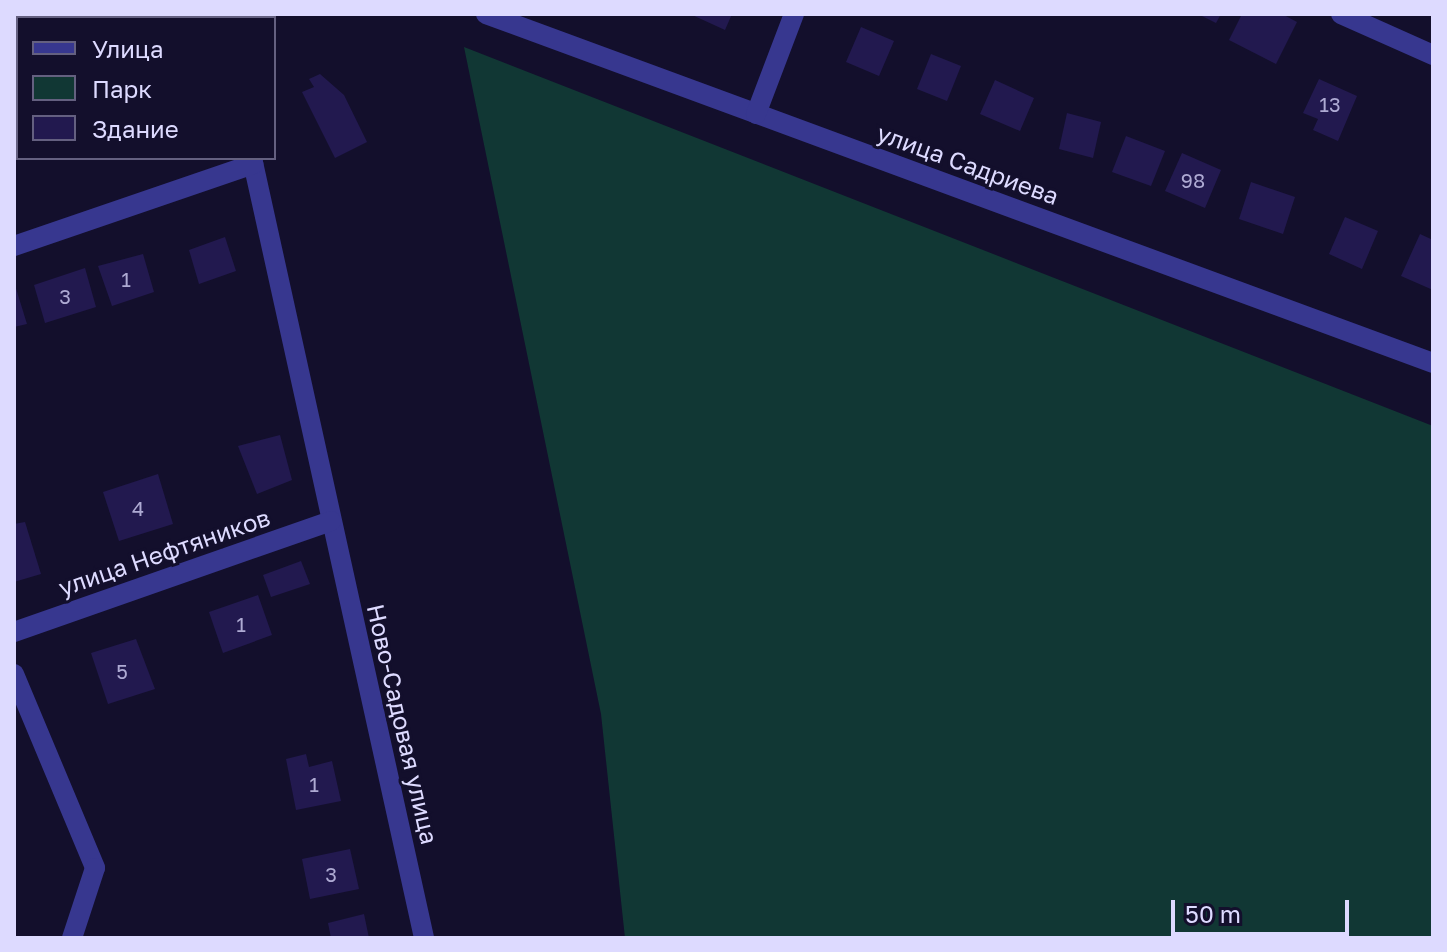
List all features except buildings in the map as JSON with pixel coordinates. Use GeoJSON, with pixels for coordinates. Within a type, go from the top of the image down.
{"type":"FeatureCollection","features":[{"type":"Feature","properties":{"kind":"street","name":"улица Садриева"},"geometry":{"type":"LineString","coordinates":[[486,14],[1433,363]]}},
{"type":"Feature","properties":{"kind":"street"},"geometry":{"type":"LineString","coordinates":[[756,114],[794,14]]}},
{"type":"Feature","properties":{"kind":"street"},"geometry":{"type":"LineString","coordinates":[[1341,14],[1433,55]]}},
{"type":"Feature","properties":{"kind":"street"},"geometry":{"type":"LineString","coordinates":[[14,246],[252,161]]}},
{"type":"Feature","properties":{"kind":"street","name":"Ново-Садовая улица"},"geometry":{"type":"LineString","coordinates":[[252,161],[424,938]]}},
{"type":"Feature","properties":{"kind":"street","name":"улица Нефтяников"},"geometry":{"type":"LineString","coordinates":[[14,632],[331,521]]}},
{"type":"Feature","properties":{"kind":"street"},"geometry":{"type":"LineString","coordinates":[[14,674],[95,868],[72,938]]}},
{"type":"Feature","properties":{"kind":"green space"},"geometry":{"type":"Polygon","coordinates":[[[464,47],[1433,426],[1433,938],[625,938],[601,714],[464,47]]]}}]}
